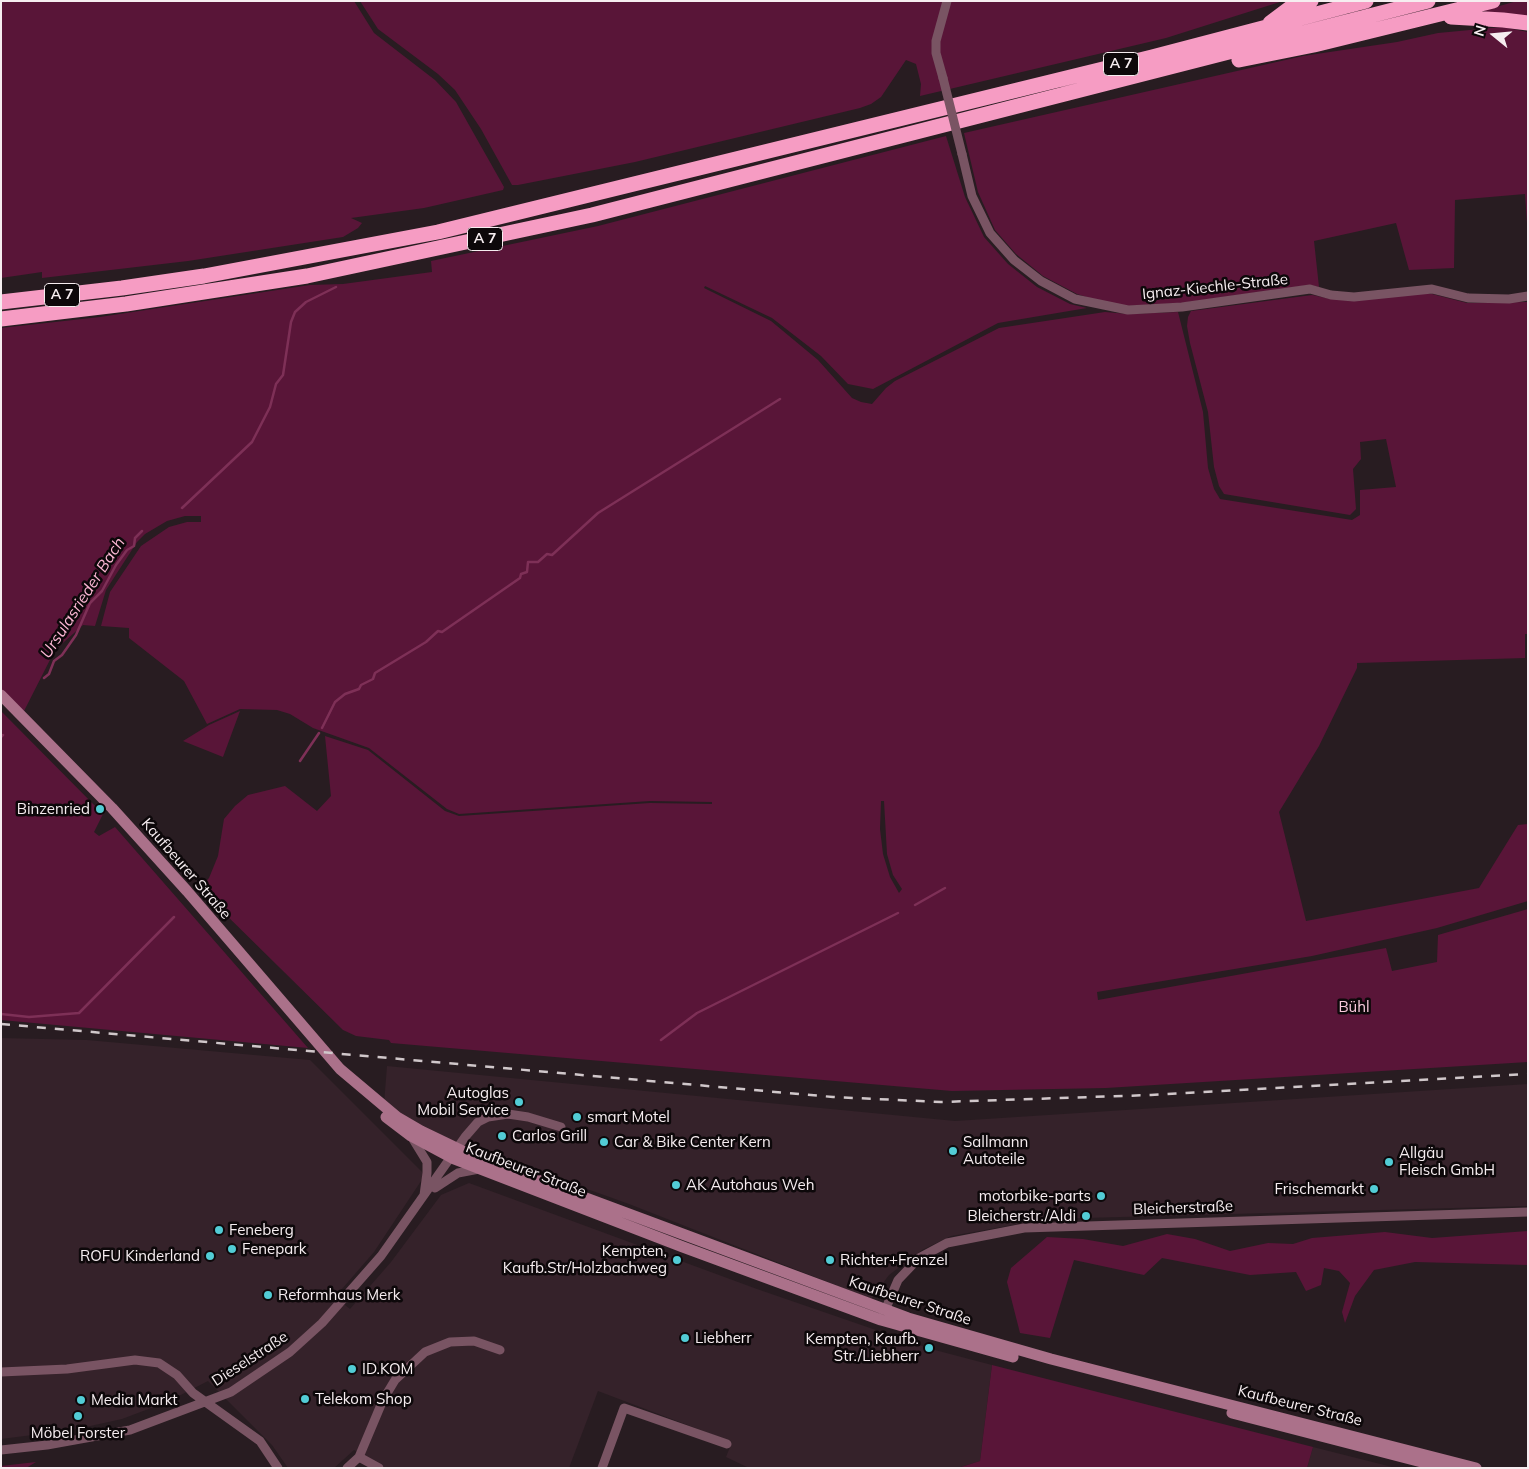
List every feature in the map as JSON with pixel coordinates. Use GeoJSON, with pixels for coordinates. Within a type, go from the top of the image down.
{"type":"FeatureCollection","features":[{"type":"Feature","properties":{"kind":"highway","name":"A 7"},"geometry":{"type":"LineString","coordinates":[[1263,28],[1290,8],[1311,1]]}},
{"type":"Feature","properties":{"kind":"highway","name":"A 7"},"geometry":{"type":"LineString","coordinates":[[1,302],[204,276],[438,232],[588,197],[1366,1]]}},
{"type":"Feature","properties":{"kind":"highway","name":"A 7"},"geometry":{"type":"LineString","coordinates":[[1,319],[135,302],[307,276],[592,215],[1181,66],[1428,1]]}},
{"type":"Feature","properties":{"kind":"highway"},"geometry":{"type":"LineString","coordinates":[[1181,66],[1206,67],[1314,46],[1493,1]]}},
{"type":"Feature","properties":{"kind":"highway"},"geometry":{"type":"LineString","coordinates":[[1434,17],[1528,23]]}},
{"type":"Feature","properties":{"kind":"main road","name":"Kaufbeurer Straße"},"geometry":{"type":"LineString","coordinates":[[1,695],[125,822],[340,1069],[357,1093],[411,1136],[454,1154],[883,1315],[936,1337],[1445,1468]]}},
{"type":"Feature","properties":{"kind":"main road","name":"Kaufbeurer Straße"},"geometry":{"type":"LineString","coordinates":[[340,1069],[397,1117],[479,1169],[883,1315],[1476,1468]]}},
{"type":"Feature","properties":{"kind":"street","name":"Ignaz-Kiechle-Straße"},"geometry":{"type":"LineString","coordinates":[[947,1],[936,41],[936,53],[972,196],[990,233],[1014,260],[1041,281],[1074,300],[1128,310],[1182,307],[1310,289],[1331,296],[1354,297],[1432,289],[1468,298],[1508,299],[1528,296]]}},
{"type":"Feature","properties":{"kind":"street","name":"Dieselstraße"},"geometry":{"type":"LineString","coordinates":[[1,1450],[47,1445],[130,1430],[230,1392],[290,1352],[307,1338],[381,1256],[478,1122],[499,1114],[528,1117],[561,1127]]}},
{"type":"Feature","properties":{"kind":"street","name":"Dieselstraße"},"geometry":{"type":"LineString","coordinates":[[411,1136],[427,1162],[428,1173],[423,1197]]}},
{"type":"Feature","properties":{"kind":"street","name":"Dieselstraße"},"geometry":{"type":"LineString","coordinates":[[423,1197],[453,1176],[479,1169]]}},
{"type":"Feature","properties":{"kind":"street","name":"Bleicherstraße"},"geometry":{"type":"LineString","coordinates":[[883,1315],[898,1280],[919,1258],[948,1244],[1024,1228],[1528,1212]]}},
{"type":"Feature","properties":{"kind":"street"},"geometry":{"type":"LineString","coordinates":[[347,1468],[358,1457],[383,1400],[395,1380],[425,1352],[450,1342],[474,1341],[500,1350]]}},
{"type":"Feature","properties":{"kind":"street"},"geometry":{"type":"LineString","coordinates":[[1,1372],[67,1369],[135,1360],[151,1361],[168,1368],[193,1393],[260,1441],[278,1468]]}},
{"type":"Feature","properties":{"kind":"street"},"geometry":{"type":"LineString","coordinates":[[602,1468],[624,1408],[727,1444]]}},
{"type":"Feature","properties":{"kind":"street"},"geometry":{"type":"LineString","coordinates":[[358,1457],[379,1468]]}},
{"type":"Feature","properties":{"kind":"shaded area"},"geometry":{"type":"Polygon","coordinates":[[[1,1038],[87,1040],[310,1060],[425,1175],[374,1252],[335,1297],[350,1309],[391,1262],[441,1195],[469,1183],[757,1289],[931,1349],[992,1365],[980,1461],[958,1468],[749,1468],[726,1457],[732,1442],[598,1391],[569,1468],[385,1468],[354,1450],[334,1468],[288,1468],[272,1445],[208,1381],[167,1402],[122,1419],[72,1430],[1,1439],[1,1038]]]}},
{"type":"Feature","properties":{"kind":"shaded area"},"geometry":{"type":"Polygon","coordinates":[[[387,1066],[955,1121],[1528,1084],[1528,1206],[1047,1219],[951,1236],[922,1250],[889,1275],[871,1299],[629,1204],[428,1132],[384,1104],[387,1066]]]}},
{"type":"Feature","properties":{"kind":"shaded area"},"geometry":{"type":"Polygon","coordinates":[[[1313,1447],[1396,1468],[1307,1468],[1313,1447]]]}},
{"type":"Feature","properties":{"kind":"green space"},"geometry":{"type":"Polygon","coordinates":[[[1,1],[354,1],[374,33],[435,80],[456,102],[504,187],[503,190],[424,208],[351,218],[362,223],[358,228],[343,237],[188,261],[42,278],[42,272],[1,278],[1,1]]]}},
{"type":"Feature","properties":{"kind":"green space"},"geometry":{"type":"Polygon","coordinates":[[[360,1],[1283,1],[1166,38],[920,96],[921,84],[916,64],[906,60],[881,97],[871,104],[860,108],[635,162],[512,185],[481,129],[455,90],[438,74],[378,29],[360,1]]]}},
{"type":"Feature","properties":{"kind":"green space"},"geometry":{"type":"Polygon","coordinates":[[[1517,1],[1528,1],[1528,18],[1482,11],[1517,1]]]}},
{"type":"Feature","properties":{"kind":"green space"},"geometry":{"type":"Polygon","coordinates":[[[1502,27],[1528,32],[1528,238],[1525,194],[1455,200],[1454,268],[1409,270],[1396,223],[1314,241],[1319,287],[1310,285],[1182,303],[1128,306],[1102,302],[1077,294],[1043,276],[1016,254],[995,230],[978,192],[964,133],[1303,56],[1397,42],[1438,33],[1502,27]]]}},
{"type":"Feature","properties":{"kind":"green space","name":"Bühl"},"geometry":{"type":"Polygon","coordinates":[[[946,136],[965,197],[984,237],[1008,264],[1037,287],[1070,304],[1087,308],[998,323],[873,389],[848,384],[821,356],[772,318],[705,286],[704,288],[771,321],[818,360],[852,398],[872,404],[895,381],[999,328],[1105,312],[1128,314],[1178,312],[1203,412],[1208,468],[1214,489],[1220,499],[1352,520],[1360,515],[1360,490],[1396,487],[1386,439],[1360,442],[1361,459],[1353,469],[1356,509],[1350,515],[1224,494],[1219,486],[1214,467],[1208,412],[1190,343],[1187,326],[1191,311],[1312,295],[1331,299],[1406,293],[1432,294],[1467,303],[1528,302],[1528,634],[1525,634],[1525,658],[1357,663],[1357,668],[1319,746],[1279,812],[1306,921],[1479,888],[1518,825],[1528,824],[1528,901],[1437,928],[1312,956],[1097,992],[1098,1000],[1386,948],[1392,971],[1437,962],[1438,935],[1528,909],[1528,1062],[1106,1088],[952,1091],[391,1043],[389,1040],[356,1036],[343,1030],[215,904],[202,886],[209,878],[218,856],[224,819],[248,795],[285,786],[317,811],[331,796],[325,736],[368,750],[445,811],[459,816],[650,803],[712,804],[712,802],[650,801],[459,814],[447,809],[369,748],[313,728],[290,714],[277,710],[240,709],[207,724],[184,681],[129,638],[129,628],[101,626],[110,592],[141,546],[169,527],[187,522],[201,522],[201,516],[185,516],[167,521],[145,534],[137,542],[106,590],[95,626],[83,625],[55,650],[24,711],[1,690],[1,328],[100,317],[310,285],[343,284],[432,272],[431,261],[598,226],[946,136]],[[881,801],[880,829],[883,854],[890,877],[899,893],[902,889],[893,875],[887,854],[884,801],[881,801]]]}},
{"type":"Feature","properties":{"kind":"green space"},"geometry":{"type":"Polygon","coordinates":[[[1,711],[103,814],[94,832],[99,836],[115,827],[308,1048],[1,1020],[1,711]]]}},
{"type":"Feature","properties":{"kind":"green space"},"geometry":{"type":"Polygon","coordinates":[[[240,711],[223,757],[183,741],[209,725],[240,711]]]}},
{"type":"Feature","properties":{"kind":"green space"},"geometry":{"type":"Polygon","coordinates":[[[1528,1231],[1528,1265],[1415,1262],[1374,1270],[1355,1296],[1345,1323],[1342,1312],[1350,1283],[1339,1271],[1324,1268],[1321,1285],[1306,1291],[1296,1272],[1250,1275],[1162,1258],[1144,1275],[1074,1260],[1050,1338],[1020,1333],[1007,1282],[1011,1268],[1047,1237],[1083,1239],[1123,1246],[1167,1234],[1195,1239],[1230,1251],[1268,1243],[1293,1244],[1312,1238],[1385,1232],[1432,1238],[1528,1231]]]}},
{"type":"Feature","properties":{"kind":"green space"},"geometry":{"type":"Polygon","coordinates":[[[992,1365],[1313,1447],[1307,1468],[958,1468],[980,1461],[992,1365]]]}},
{"type":"Feature","properties":{"kind":"green space"},"geometry":{"type":"Polygon","coordinates":[[[36,1462],[26,1468],[1,1468],[1,1466],[36,1462]]]}},
{"type":"Feature","properties":{"kind":"waterway","name":"Ursulasrieder Bach"},"geometry":{"type":"LineString","coordinates":[[182,508],[252,442],[270,407],[276,384],[283,375],[291,322],[295,312],[306,302],[336,287]]}},
{"type":"Feature","properties":{"kind":"waterway"},"geometry":{"type":"LineString","coordinates":[[322,728],[335,702],[345,694],[359,689],[361,685],[373,679],[375,673],[426,642],[438,631],[442,632],[520,578],[521,574],[527,572],[528,562],[538,562],[547,554],[552,555],[598,513],[780,399]]}},
{"type":"Feature","properties":{"kind":"waterway","name":"Ursulasrieder Bach"},"geometry":{"type":"LineString","coordinates":[[44,678],[49,674],[54,661],[62,655],[76,635],[90,603],[102,591],[116,565],[127,550],[134,546],[135,538],[142,531]]}},
{"type":"Feature","properties":{"kind":"waterway"},"geometry":{"type":"LineString","coordinates":[[300,761],[319,733]]}},
{"type":"Feature","properties":{"kind":"waterway"},"geometry":{"type":"LineString","coordinates":[[915,905],[945,888]]}},
{"type":"Feature","properties":{"kind":"waterway"},"geometry":{"type":"LineString","coordinates":[[661,1040],[697,1013],[898,913]]}},
{"type":"Feature","properties":{"kind":"waterway"},"geometry":{"type":"LineString","coordinates":[[1,1014],[29,1017],[79,1013],[174,917]]}},
{"type":"Feature","properties":{"kind":"railway"},"geometry":{"type":"LineString","coordinates":[[1,1024],[833,1097],[941,1102],[1151,1095],[1528,1074]]}},
{"type":"Feature","properties":{"kind":"place","name":"Binzenried"},"geometry":{"type":"Point","coordinates":[100,809]}},
{"type":"Feature","properties":{"kind":"place","name":"Autoglas Mobil Service"},"geometry":{"type":"Point","coordinates":[519,1102]}},
{"type":"Feature","properties":{"kind":"place","name":"smart Motel"},"geometry":{"type":"Point","coordinates":[577,1117]}},
{"type":"Feature","properties":{"kind":"place","name":"Carlos Grill"},"geometry":{"type":"Point","coordinates":[502,1136]}},
{"type":"Feature","properties":{"kind":"place","name":"Car & Bike Center Kern"},"geometry":{"type":"Point","coordinates":[604,1142]}},
{"type":"Feature","properties":{"kind":"place","name":"Sallmann Autoteile"},"geometry":{"type":"Point","coordinates":[953,1151]}},
{"type":"Feature","properties":{"kind":"place","name":"Allgäu Fleisch GmbH"},"geometry":{"type":"Point","coordinates":[1389,1162]}},
{"type":"Feature","properties":{"kind":"place","name":"AK Autohaus Weh"},"geometry":{"type":"Point","coordinates":[676,1185]}},
{"type":"Feature","properties":{"kind":"place","name":"Frischemarkt"},"geometry":{"type":"Point","coordinates":[1374,1189]}},
{"type":"Feature","properties":{"kind":"place","name":"motorbike-parts"},"geometry":{"type":"Point","coordinates":[1101,1196]}},
{"type":"Feature","properties":{"kind":"place","name":"Bleicherstr./Aldi"},"geometry":{"type":"Point","coordinates":[1086,1216]}},
{"type":"Feature","properties":{"kind":"place","name":"Feneberg"},"geometry":{"type":"Point","coordinates":[219,1230]}},
{"type":"Feature","properties":{"kind":"place","name":"Fenepark"},"geometry":{"type":"Point","coordinates":[232,1249]}},
{"type":"Feature","properties":{"kind":"place","name":"ROFU Kinderland"},"geometry":{"type":"Point","coordinates":[210,1256]}},
{"type":"Feature","properties":{"kind":"place","name":"Kempten, Kaufb.Str/Holzbachweg"},"geometry":{"type":"Point","coordinates":[677,1260]}},
{"type":"Feature","properties":{"kind":"place","name":"Richter+Frenzel"},"geometry":{"type":"Point","coordinates":[830,1260]}},
{"type":"Feature","properties":{"kind":"place","name":"Reformhaus Merk"},"geometry":{"type":"Point","coordinates":[268,1295]}},
{"type":"Feature","properties":{"kind":"place","name":"Liebherr"},"geometry":{"type":"Point","coordinates":[685,1338]}},
{"type":"Feature","properties":{"kind":"place","name":"Kempten, Kaufb. Str./Liebherr"},"geometry":{"type":"Point","coordinates":[929,1348]}},
{"type":"Feature","properties":{"kind":"place","name":"ID.KOM"},"geometry":{"type":"Point","coordinates":[352,1369]}},
{"type":"Feature","properties":{"kind":"place","name":"Telekom Shop"},"geometry":{"type":"Point","coordinates":[305,1399]}},
{"type":"Feature","properties":{"kind":"place","name":"Media Markt"},"geometry":{"type":"Point","coordinates":[81,1400]}},
{"type":"Feature","properties":{"kind":"place","name":"Möbel Forster"},"geometry":{"type":"Point","coordinates":[78,1416]}}]}
